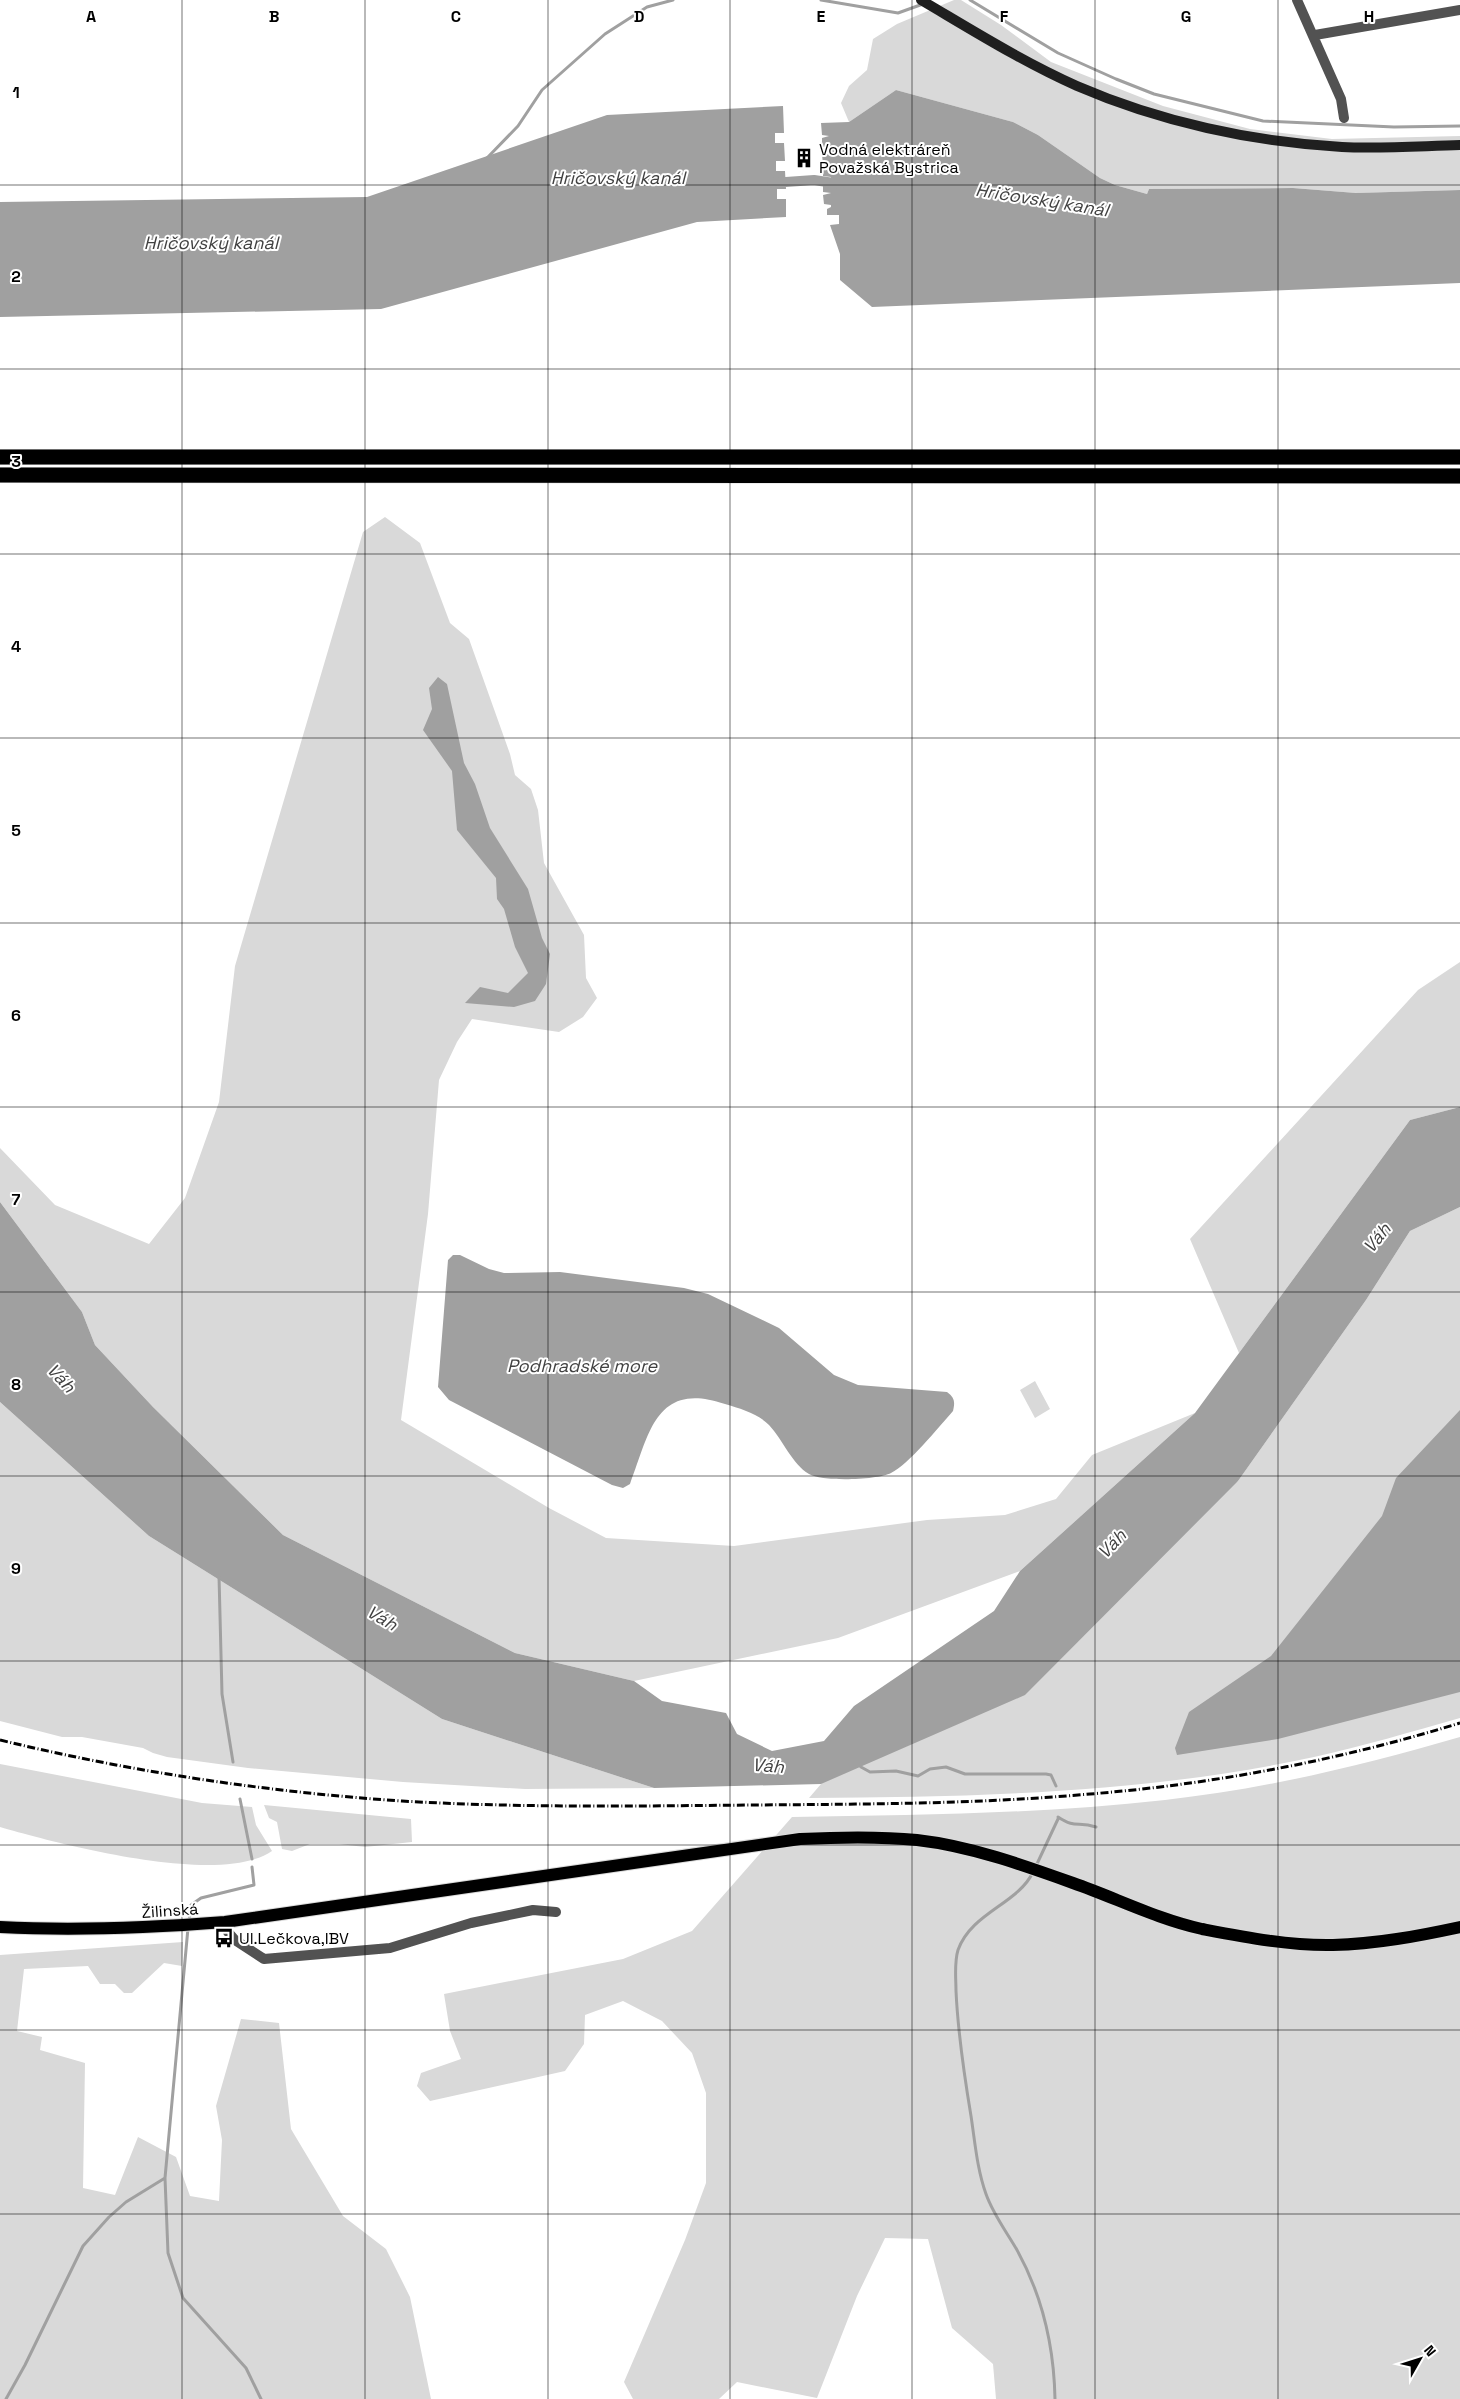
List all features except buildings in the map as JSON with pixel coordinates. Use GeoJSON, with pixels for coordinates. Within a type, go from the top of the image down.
{"type":"FeatureCollection","features":[{"type":"Feature","properties":{"kind":"highway"},"geometry":{"type":"LineString","coordinates":[[0,457],[1460,457]]}},
{"type":"Feature","properties":{"kind":"highway"},"geometry":{"type":"LineString","coordinates":[[0,476],[1460,476]]}},
{"type":"Feature","properties":{"kind":"main road"},"geometry":{"type":"LineString","coordinates":[[921,0],[1047,71],[1078,86],[1151,113],[1234,134],[1342,147],[1460,145]]}},
{"type":"Feature","properties":{"kind":"main road","name":"Žilinská"},"geometry":{"type":"LineString","coordinates":[[0,1927],[99,1930],[152,1929],[224,1922],[342,1907],[790,1840],[862,1836],[918,1840],[960,1848],[1012,1862],[1168,1919],[1200,1928],[1266,1940],[1332,1945],[1403,1939],[1460,1927]]}},
{"type":"Feature","properties":{"kind":"street"},"geometry":{"type":"LineString","coordinates":[[1297,0],[1315,35],[1341,99],[1344,118]]}},
{"type":"Feature","properties":{"kind":"street"},"geometry":{"type":"LineString","coordinates":[[1315,35],[1460,10]]}},
{"type":"Feature","properties":{"kind":"street"},"geometry":{"type":"LineString","coordinates":[[224,1922],[228,1932],[235,1940],[264,1959],[390,1948],[471,1923],[534,1910],[556,1912]]}},
{"type":"Feature","properties":{"kind":"shaded area"},"geometry":{"type":"Polygon","coordinates":[[[954,0],[961,0],[1001,25],[1051,62],[1163,106],[1250,129],[1332,139],[1460,136],[1460,190],[1356,193],[1293,188],[1149,189],[1147,194],[1115,185],[1100,178],[1038,135],[1013,122],[896,90],[849,122],[841,103],[849,86],[867,70],[873,39],[897,24],[954,0]]]}},
{"type":"Feature","properties":{"kind":"shaded area"},"geometry":{"type":"Polygon","coordinates":[[[385,517],[420,543],[450,623],[469,639],[510,754],[515,775],[531,789],[538,810],[544,863],[584,935],[586,978],[597,998],[583,1017],[559,1032],[472,1019],[457,1042],[439,1080],[428,1214],[401,1420],[549,1508],[606,1538],[734,1546],[927,1520],[1005,1515],[1056,1499],[1092,1455],[1195,1413],[1020,1571],[838,1638],[634,1681],[515,1653],[283,1535],[153,1407],[95,1345],[82,1312],[0,1202],[0,1148],[55,1205],[149,1244],[185,1198],[219,1102],[235,966],[363,532],[385,517]]]}},
{"type":"Feature","properties":{"kind":"shaded area"},"geometry":{"type":"Polygon","coordinates":[[[1460,962],[1460,1107],[1410,1120],[1239,1353],[1190,1239],[1418,990],[1460,962]]]}},
{"type":"Feature","properties":{"kind":"shaded area"},"geometry":{"type":"Polygon","coordinates":[[[1460,1207],[1460,1718],[1369,1744],[1314,1757],[1252,1769],[1126,1786],[999,1794],[809,1798],[821,1784],[1238,1481],[1366,1300],[1410,1231],[1460,1207]]]}},
{"type":"Feature","properties":{"kind":"shaded area"},"geometry":{"type":"Polygon","coordinates":[[[1035,1381],[1050,1409],[1035,1418],[1020,1390],[1035,1381]]]}},
{"type":"Feature","properties":{"kind":"shaded area"},"geometry":{"type":"Polygon","coordinates":[[[0,1402],[149,1536],[442,1719],[654,1788],[525,1789],[403,1782],[248,1768],[167,1757],[143,1748],[82,1737],[62,1737],[0,1721],[0,1402]]]}},
{"type":"Feature","properties":{"kind":"shaded area"},"geometry":{"type":"Polygon","coordinates":[[[1460,1737],[1460,2399],[996,2399],[993,2364],[952,2328],[928,2239],[885,2238],[857,2296],[817,2398],[737,2382],[719,2399],[633,2399],[624,2382],[685,2240],[706,2183],[706,2093],[692,2053],[662,2021],[623,2001],[585,2015],[584,2044],[565,2071],[430,2101],[417,2086],[421,2073],[461,2059],[450,2031],[444,1994],[623,1959],[692,1931],[792,1817],[1025,1811],[1165,1800],[1277,1783],[1387,1757],[1460,1737]]]}},
{"type":"Feature","properties":{"kind":"shaded area"},"geometry":{"type":"Polygon","coordinates":[[[0,1764],[202,1803],[252,1807],[256,1825],[272,1851],[248,1861],[216,1865],[179,1864],[98,1852],[0,1827],[0,1764]]]}},
{"type":"Feature","properties":{"kind":"shaded area"},"geometry":{"type":"Polygon","coordinates":[[[264,1805],[411,1819],[412,1842],[365,1847],[339,1844],[310,1844],[292,1851],[282,1849],[277,1822],[269,1818],[264,1805]]]}},
{"type":"Feature","properties":{"kind":"shaded area"},"geometry":{"type":"Polygon","coordinates":[[[183,1942],[182,1966],[164,1963],[132,1993],[124,1993],[115,1984],[100,1984],[88,1966],[24,1969],[17,2031],[42,2037],[40,2050],[85,2063],[83,2188],[115,2195],[138,2137],[176,2157],[190,2196],[219,2201],[222,2140],[216,2106],[241,2019],[279,2023],[291,2129],[343,2216],[386,2249],[410,2297],[431,2399],[0,2399],[0,1955],[183,1942]]]}},
{"type":"Feature","properties":{"kind":"water","name":"Hričovský kanál"},"geometry":{"type":"Polygon","coordinates":[[[896,90],[1013,122],[1038,135],[1100,178],[1115,185],[1147,194],[1149,189],[1293,188],[1356,193],[1460,190],[1460,283],[872,307],[840,280],[840,254],[830,225],[839,224],[839,215],[827,215],[827,209],[831,205],[824,204],[823,195],[831,193],[823,192],[823,183],[830,182],[831,177],[823,176],[823,167],[830,165],[823,164],[822,155],[829,154],[830,149],[822,147],[822,138],[829,136],[822,135],[821,123],[849,122],[896,90]]]}},
{"type":"Feature","properties":{"kind":"water","name":"Hričovský kanál"},"geometry":{"type":"Polygon","coordinates":[[[783,106],[784,133],[775,133],[775,143],[784,143],[785,161],[776,161],[776,171],[785,171],[786,189],[777,189],[777,199],[786,199],[786,217],[697,222],[381,309],[0,317],[0,202],[367,197],[607,115],[783,106]]]}},
{"type":"Feature","properties":{"kind":"water"},"geometry":{"type":"Polygon","coordinates":[[[438,677],[447,684],[464,763],[475,784],[490,828],[528,889],[542,938],[550,954],[546,984],[535,1001],[514,1007],[465,1003],[480,987],[508,993],[528,973],[515,947],[504,909],[497,899],[496,878],[457,830],[452,771],[423,730],[432,709],[429,688],[438,677]]]}},
{"type":"Feature","properties":{"kind":"water","name":"Váh"},"geometry":{"type":"Polygon","coordinates":[[[1460,1107],[1460,1207],[1410,1231],[1366,1300],[1238,1481],[1025,1695],[821,1784],[654,1788],[442,1719],[149,1536],[0,1402],[0,1202],[82,1312],[95,1345],[153,1407],[283,1535],[515,1653],[634,1681],[662,1701],[726,1713],[737,1734],[772,1751],[824,1741],[854,1706],[994,1611],[1020,1571],[1195,1413],[1410,1120],[1460,1107]]]}},
{"type":"Feature","properties":{"kind":"water","name":"Podhradské more"},"geometry":{"type":"Polygon","coordinates":[[[453,1255],[460,1255],[489,1269],[504,1273],[560,1272],[684,1288],[708,1294],[779,1328],[834,1375],[858,1385],[947,1392],[954,1400],[953,1411],[915,1454],[891,1473],[875,1477],[837,1479],[816,1477],[803,1470],[769,1425],[754,1414],[725,1404],[702,1399],[683,1399],[669,1406],[658,1417],[643,1447],[630,1484],[623,1488],[612,1485],[449,1400],[438,1387],[448,1260],[453,1255]]]}},
{"type":"Feature","properties":{"kind":"water"},"geometry":{"type":"Polygon","coordinates":[[[1460,1410],[1460,1692],[1278,1739],[1177,1755],[1175,1748],[1189,1712],[1271,1656],[1382,1516],[1396,1478],[1460,1410]]]}},
{"type":"Feature","properties":{"kind":"waterway"},"geometry":{"type":"LineString","coordinates":[[487,158],[518,126],[542,90],[605,34],[647,7],[673,0]]}},
{"type":"Feature","properties":{"kind":"waterway"},"geometry":{"type":"LineString","coordinates":[[821,0],[898,13],[923,4]]}},
{"type":"Feature","properties":{"kind":"waterway"},"geometry":{"type":"LineString","coordinates":[[970,0],[1058,53],[1154,94],[1263,121],[1394,127],[1460,126]]}},
{"type":"Feature","properties":{"kind":"waterway","name":"Hričovský kanál"},"geometry":{"type":"LineString","coordinates":[[772,183],[814,180],[840,184]]}},
{"type":"Feature","properties":{"kind":"waterway"},"geometry":{"type":"LineString","coordinates":[[219,1576],[222,1694],[233,1762]]}},
{"type":"Feature","properties":{"kind":"waterway"},"geometry":{"type":"LineString","coordinates":[[861,1767],[870,1772],[896,1771],[918,1776],[930,1769],[946,1767],[965,1774],[1046,1774],[1051,1775],[1056,1786]]}},
{"type":"Feature","properties":{"kind":"waterway"},"geometry":{"type":"LineString","coordinates":[[240,1799],[252,1859]]}},
{"type":"Feature","properties":{"kind":"waterway"},"geometry":{"type":"LineString","coordinates":[[1058,1817],[1069,1823],[1096,1827]]}},
{"type":"Feature","properties":{"kind":"waterway"},"geometry":{"type":"LineString","coordinates":[[1036,1866],[1058,1819]]}},
{"type":"Feature","properties":{"kind":"waterway"},"geometry":{"type":"LineString","coordinates":[[189,1922],[191,1905],[201,1898],[254,1885],[252,1867]]}},
{"type":"Feature","properties":{"kind":"waterway"},"geometry":{"type":"LineString","coordinates":[[1033,1872],[1017,1892],[984,1917],[965,1937],[957,1955],[956,1991],[962,2054],[980,2175],[989,2201],[1017,2250],[1034,2286],[1049,2341],[1055,2399]]}},
{"type":"Feature","properties":{"kind":"waterway"},"geometry":{"type":"LineString","coordinates":[[188,1928],[165,2178],[168,2253],[183,2298],[246,2368],[261,2399]]}},
{"type":"Feature","properties":{"kind":"waterway"},"geometry":{"type":"LineString","coordinates":[[6,2399],[25,2365],[83,2246],[109,2217],[126,2202],[165,2178]]}},
{"type":"Feature","properties":{"kind":"railway"},"geometry":{"type":"LineString","coordinates":[[0,1740],[100,1762],[200,1779],[301,1792],[402,1801],[580,1806],[840,1804],[1007,1800],[1137,1790],[1184,1784],[1277,1769],[1323,1759],[1460,1723]]}},
{"type":"Feature","properties":{"kind":"place","name":"Vodná elektráreň Považská Bystrica"},"geometry":{"type":"Point","coordinates":[804,158]}},
{"type":"Feature","properties":{"kind":"place","name":"Ul.Lečkova,IBV"},"geometry":{"type":"Point","coordinates":[224,1938]}}]}
